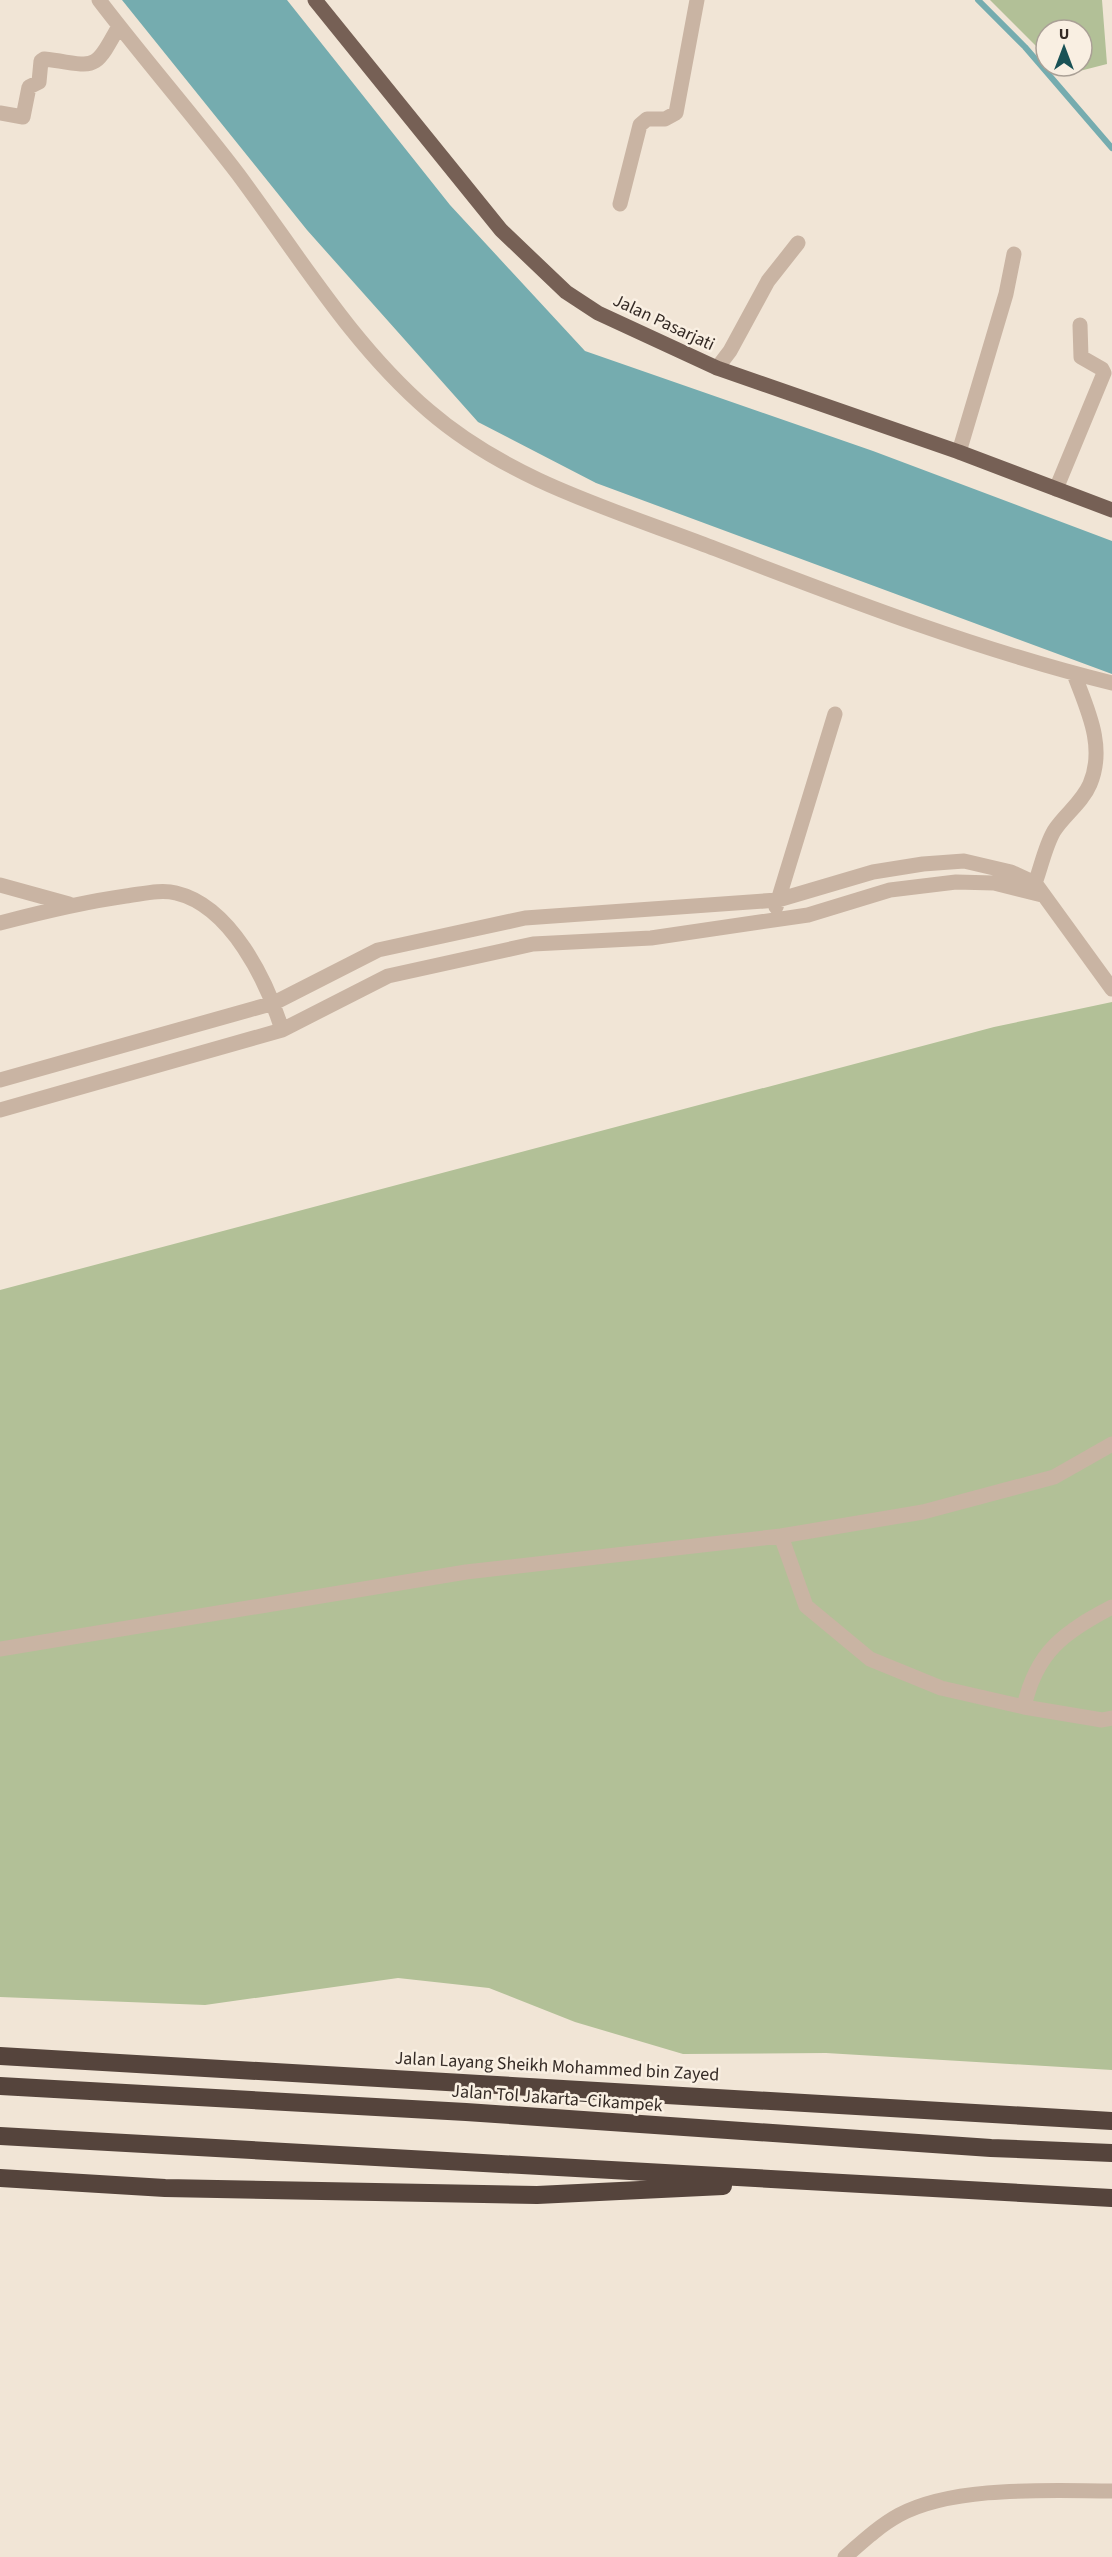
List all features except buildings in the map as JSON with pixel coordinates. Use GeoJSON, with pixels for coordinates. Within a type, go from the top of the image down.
{"type":"FeatureCollection","features":[{"type":"Feature","properties":{"kind":"highway","name":"Jalan Layang Sheikh Mohammed bin Zayed"},"geometry":{"type":"LineString","coordinates":[[0,2056],[1112,2121]]}},
{"type":"Feature","properties":{"kind":"highway","name":"Jalan Tol Jakarta–Cikampek"},"geometry":{"type":"LineString","coordinates":[[0,2086],[466,2112],[991,2148],[1112,2153]]}},
{"type":"Feature","properties":{"kind":"highway"},"geometry":{"type":"LineString","coordinates":[[0,2136],[1112,2198]]}},
{"type":"Feature","properties":{"kind":"highway"},"geometry":{"type":"LineString","coordinates":[[8,2178],[165,2188],[537,2195],[824,2181]]}},
{"type":"Feature","properties":{"kind":"main road","name":"Jalan Pasarjati"},"geometry":{"type":"LineString","coordinates":[[315,0],[501,230],[566,292],[598,313],[717,368],[959,452],[1112,510]]}},
{"type":"Feature","properties":{"kind":"street"},"geometry":{"type":"LineString","coordinates":[[99,0],[236,172],[338,312],[389,376],[447,426],[486,455],[549,485],[828,592],[967,642],[1112,683]]}},
{"type":"Feature","properties":{"kind":"street"},"geometry":{"type":"LineString","coordinates":[[620,204],[640,124],[647,118],[665,118],[676,113],[697,0]]}},
{"type":"Feature","properties":{"kind":"street"},"geometry":{"type":"LineString","coordinates":[[0,113],[23,117],[29,87],[39,82],[41,61],[44,59],[89,65],[101,59],[119,26]]}},
{"type":"Feature","properties":{"kind":"street"},"geometry":{"type":"LineString","coordinates":[[717,368],[730,351],[768,281],[798,243]]}},
{"type":"Feature","properties":{"kind":"street"},"geometry":{"type":"LineString","coordinates":[[959,452],[1005,294],[1014,255]]}},
{"type":"Feature","properties":{"kind":"street"},"geometry":{"type":"LineString","coordinates":[[1056,489],[1104,373],[1102,369],[1081,357],[1080,325]]}},
{"type":"Feature","properties":{"kind":"street"},"geometry":{"type":"LineString","coordinates":[[1036,891],[1054,832],[1090,784],[1094,765],[1096,732],[1074,674]]}},
{"type":"Feature","properties":{"kind":"street"},"geometry":{"type":"LineString","coordinates":[[773,920],[835,714]]}},
{"type":"Feature","properties":{"kind":"street"},"geometry":{"type":"LineString","coordinates":[[0,1080],[274,1003],[378,950],[525,918],[778,900],[873,872],[944,863],[976,864],[1011,872],[1056,908],[1112,989]]}},
{"type":"Feature","properties":{"kind":"street"},"geometry":{"type":"LineString","coordinates":[[0,1110],[282,1030],[388,976],[533,944],[651,938],[808,915],[890,890],[956,882],[994,883],[1036,891]]}},
{"type":"Feature","properties":{"kind":"street"},"geometry":{"type":"LineString","coordinates":[[0,885],[71,904]]}},
{"type":"Feature","properties":{"kind":"street"},"geometry":{"type":"LineString","coordinates":[[0,923],[71,904],[152,892],[176,893],[196,901],[226,924],[246,951],[274,1003],[282,1030]]}},
{"type":"Feature","properties":{"kind":"street"},"geometry":{"type":"LineString","coordinates":[[0,1649],[466,1572],[781,1536],[923,1512],[1054,1477],[1112,1444]]}},
{"type":"Feature","properties":{"kind":"street"},"geometry":{"type":"LineString","coordinates":[[781,1536],[806,1606],[870,1659],[941,1688],[1024,1707],[1102,1720],[1112,1718]]}},
{"type":"Feature","properties":{"kind":"street"},"geometry":{"type":"LineString","coordinates":[[1024,1707],[1029,1684],[1039,1663],[1076,1626],[1112,1607]]}},
{"type":"Feature","properties":{"kind":"street"},"geometry":{"type":"LineString","coordinates":[[845,2557],[871,2534],[900,2514],[927,2505],[1003,2492],[1112,2491]]}},
{"type":"Feature","properties":{"kind":"green space"},"geometry":{"type":"Polygon","coordinates":[[[990,0],[1102,0],[1107,64],[1094,67],[1094,18],[1034,18],[1034,44],[990,0]]]}},
{"type":"Feature","properties":{"kind":"green space"},"geometry":{"type":"Polygon","coordinates":[[[1112,1002],[1112,2070],[826,2053],[683,2054],[575,2022],[489,1988],[398,1978],[205,2005],[0,1997],[0,1290],[994,1027],[1112,1002]]]}},
{"type":"Feature","properties":{"kind":"water"},"geometry":{"type":"Polygon","coordinates":[[[122,0],[287,0],[450,205],[585,351],[873,451],[1112,541],[1112,674],[596,483],[478,422],[307,230],[122,0]]]}},
{"type":"Feature","properties":{"kind":"waterway"},"geometry":{"type":"LineString","coordinates":[[978,0],[1025,47],[1112,148]]}}]}
